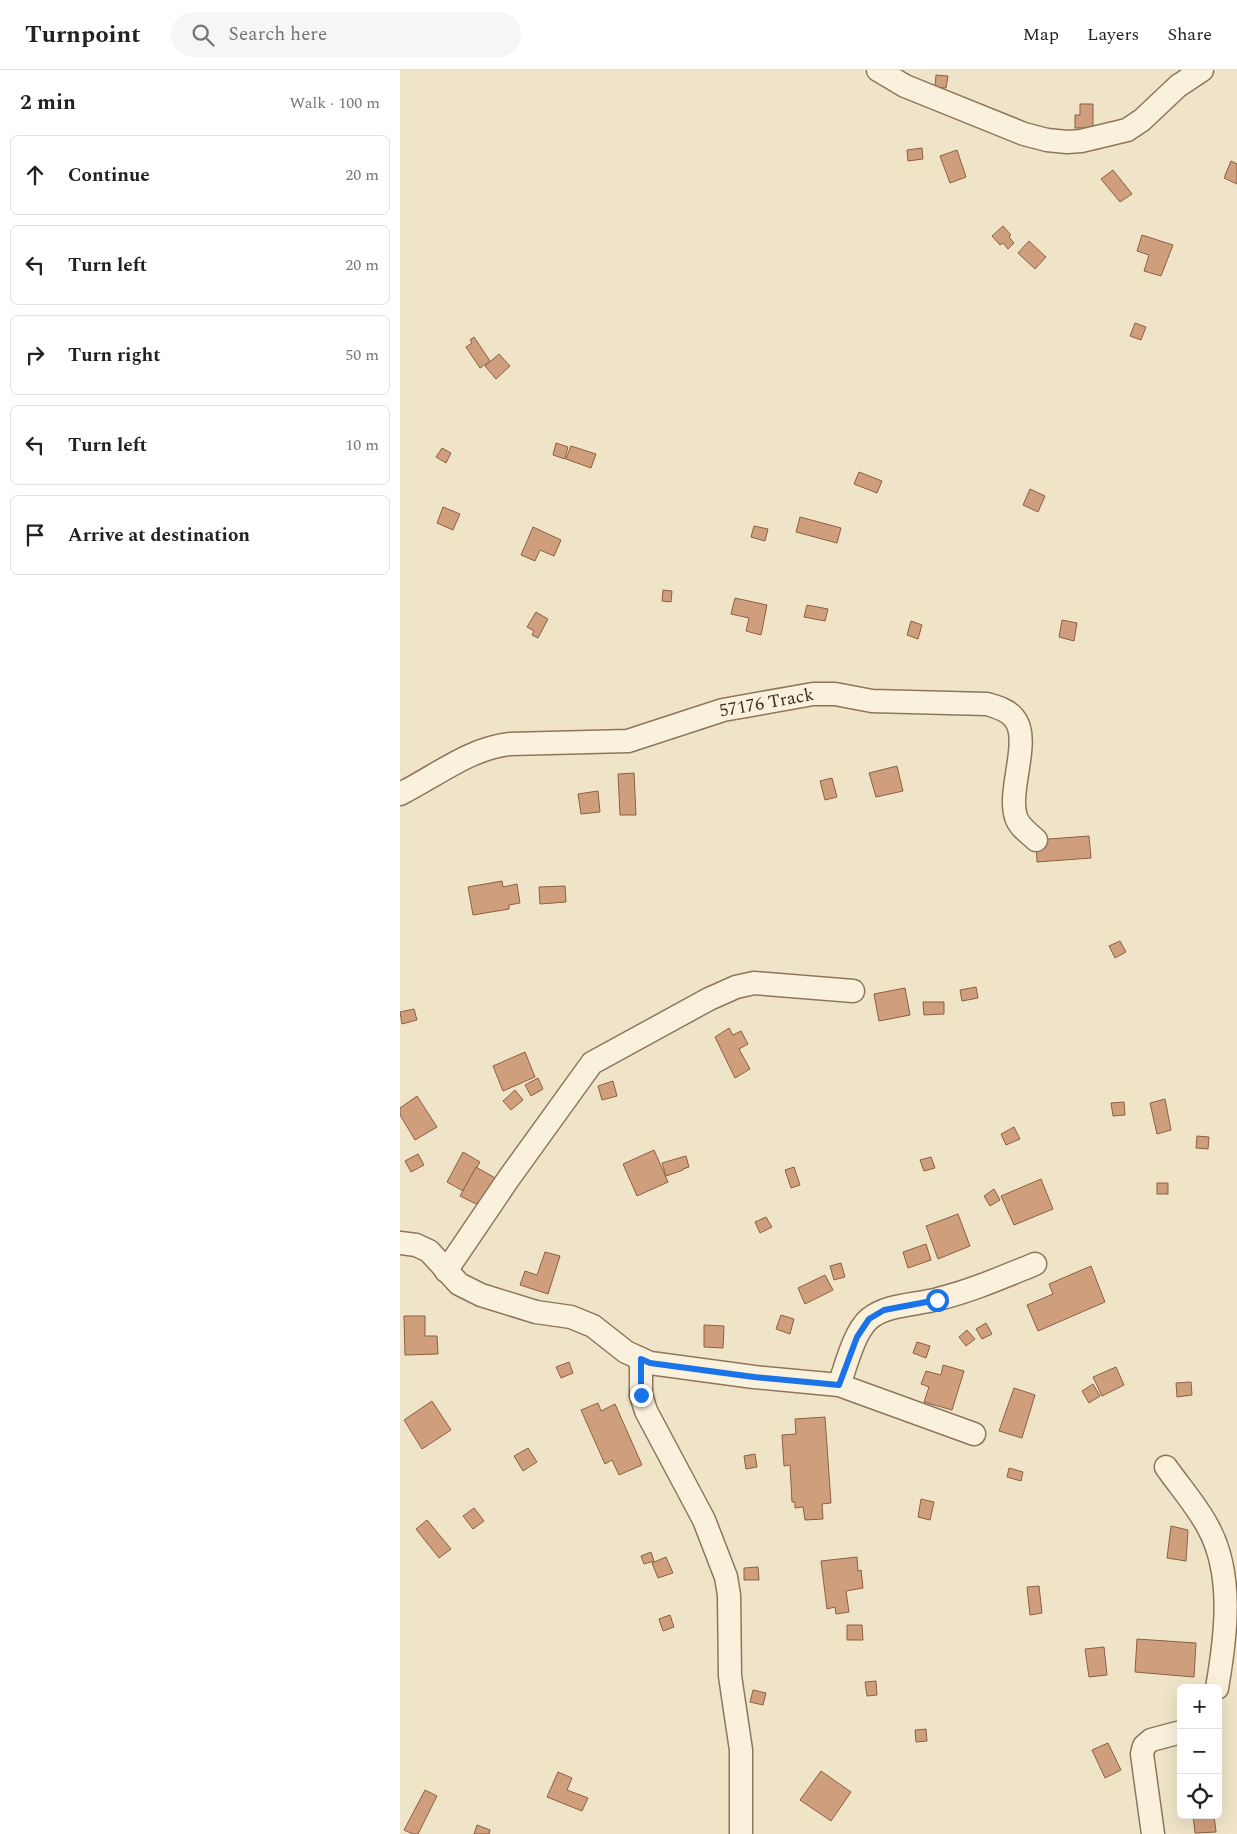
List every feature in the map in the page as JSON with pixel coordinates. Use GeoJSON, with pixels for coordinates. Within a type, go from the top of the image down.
{"type":"FeatureCollection","features":[{"type":"Feature","properties":{"kind":"street"},"geometry":{"type":"LineString","coordinates":[[878,70],[905,86],[1024,134],[1048,140],[1067,142],[1081,141],[1127,130],[1142,120],[1178,86],[1202,70]]}},
{"type":"Feature","properties":{"kind":"street","name":"57176 Track"},"geometry":{"type":"LineString","coordinates":[[400,794],[472,753],[492,746],[628,741],[722,710],[796,696],[835,694],[872,701],[987,704],[1004,710],[1015,718],[1020,729],[1021,740],[1014,802],[1016,817],[1022,828],[1036,840]]}},
{"type":"Feature","properties":{"kind":"street"},"geometry":{"type":"LineString","coordinates":[[446,1271],[509,1178],[592,1063],[709,999],[736,987],[754,983],[853,991]]}},
{"type":"Feature","properties":{"kind":"street"},"geometry":{"type":"LineString","coordinates":[[400,1243],[416,1244],[429,1252],[459,1284],[481,1295],[536,1312],[571,1317],[593,1326],[626,1352],[650,1363],[839,1385],[974,1434]]}},
{"type":"Feature","properties":{"kind":"street"},"geometry":{"type":"LineString","coordinates":[[839,1385],[857,1337],[869,1319],[884,1310],[937,1300],[981,1286],[1034,1264]]}},
{"type":"Feature","properties":{"kind":"street"},"geometry":{"type":"LineString","coordinates":[[641,1359],[641,1395],[646,1411],[704,1520],[726,1577],[729,1595],[730,1676],[741,1750],[741,1834]]}},
{"type":"Feature","properties":{"kind":"street"},"geometry":{"type":"LineString","coordinates":[[1166,1467],[1208,1527],[1219,1552],[1225,1583],[1225,1630],[1218,1684]]}},
{"type":"Feature","properties":{"kind":"street"},"geometry":{"type":"LineString","coordinates":[[1153,1834],[1142,1754],[1144,1746],[1152,1740],[1177,1733]]}},
{"type":"Feature","properties":{"kind":"building"},"geometry":{"type":"Polygon","coordinates":[[[936,75],[948,76],[946,88],[935,87],[936,75]]]}},
{"type":"Feature","properties":{"kind":"building"},"geometry":{"type":"Polygon","coordinates":[[[1080,104],[1093,104],[1093,128],[1075,128],[1075,115],[1080,115],[1080,104]]]}},
{"type":"Feature","properties":{"kind":"building"},"geometry":{"type":"Polygon","coordinates":[[[922,148],[923,159],[908,161],[907,150],[922,148]]]}},
{"type":"Feature","properties":{"kind":"building"},"geometry":{"type":"Polygon","coordinates":[[[957,150],[966,177],[950,183],[940,156],[957,150]]]}},
{"type":"Feature","properties":{"kind":"building"},"geometry":{"type":"Polygon","coordinates":[[[1231,161],[1237,164],[1237,184],[1224,178],[1231,161]]]}},
{"type":"Feature","properties":{"kind":"building"},"geometry":{"type":"Polygon","coordinates":[[[1113,170],[1132,194],[1120,202],[1101,179],[1113,170]]]}},
{"type":"Feature","properties":{"kind":"building"},"geometry":{"type":"Polygon","coordinates":[[[1003,226],[1011,235],[1009,237],[1014,243],[1008,249],[1003,243],[1000,245],[992,236],[1003,226]]]}},
{"type":"Feature","properties":{"kind":"building"},"geometry":{"type":"Polygon","coordinates":[[[1142,235],[1173,245],[1161,276],[1144,271],[1149,255],[1137,251],[1142,235]]]}},
{"type":"Feature","properties":{"kind":"building"},"geometry":{"type":"Polygon","coordinates":[[[1029,241],[1046,257],[1035,269],[1018,253],[1029,241]]]}},
{"type":"Feature","properties":{"kind":"building"},"geometry":{"type":"Polygon","coordinates":[[[1135,323],[1146,327],[1141,340],[1130,336],[1135,323]]]}},
{"type":"Feature","properties":{"kind":"building"},"geometry":{"type":"Polygon","coordinates":[[[474,337],[490,361],[480,368],[466,347],[472,343],[470,340],[474,337]]]}},
{"type":"Feature","properties":{"kind":"building"},"geometry":{"type":"Polygon","coordinates":[[[499,354],[510,366],[496,379],[485,366],[499,354]]]}},
{"type":"Feature","properties":{"kind":"building"},"geometry":{"type":"Polygon","coordinates":[[[556,443],[568,447],[565,459],[553,455],[556,443]]]}},
{"type":"Feature","properties":{"kind":"building"},"geometry":{"type":"Polygon","coordinates":[[[571,446],[596,454],[591,468],[566,459],[571,446]]]}},
{"type":"Feature","properties":{"kind":"building"},"geometry":{"type":"Polygon","coordinates":[[[442,448],[451,453],[446,463],[436,457],[442,448]]]}},
{"type":"Feature","properties":{"kind":"building"},"geometry":{"type":"Polygon","coordinates":[[[859,472],[882,481],[877,493],[854,484],[859,472]]]}},
{"type":"Feature","properties":{"kind":"building"},"geometry":{"type":"Polygon","coordinates":[[[1030,489],[1045,496],[1038,512],[1023,505],[1030,489]]]}},
{"type":"Feature","properties":{"kind":"building"},"geometry":{"type":"Polygon","coordinates":[[[443,507],[460,514],[453,530],[437,523],[443,507]]]}},
{"type":"Feature","properties":{"kind":"building"},"geometry":{"type":"Polygon","coordinates":[[[800,517],[841,528],[837,543],[796,532],[800,517]]]}},
{"type":"Feature","properties":{"kind":"building"},"geometry":{"type":"Polygon","coordinates":[[[754,526],[768,529],[765,541],[751,537],[754,526]]]}},
{"type":"Feature","properties":{"kind":"building"},"geometry":{"type":"Polygon","coordinates":[[[533,527],[561,540],[554,556],[540,550],[535,561],[521,555],[533,527]]]}},
{"type":"Feature","properties":{"kind":"building"},"geometry":{"type":"Polygon","coordinates":[[[663,590],[672,591],[671,602],[662,601],[663,590]]]}},
{"type":"Feature","properties":{"kind":"building"},"geometry":{"type":"Polygon","coordinates":[[[735,598],[767,605],[761,635],[746,631],[749,618],[731,614],[735,598]]]}},
{"type":"Feature","properties":{"kind":"building"},"geometry":{"type":"Polygon","coordinates":[[[807,605],[828,609],[825,621],[804,617],[807,605]]]}},
{"type":"Feature","properties":{"kind":"building"},"geometry":{"type":"Polygon","coordinates":[[[536,612],[548,619],[538,638],[532,635],[534,631],[527,627],[536,612]]]}},
{"type":"Feature","properties":{"kind":"building"},"geometry":{"type":"Polygon","coordinates":[[[1062,620],[1077,623],[1074,641],[1059,637],[1062,620]]]}},
{"type":"Feature","properties":{"kind":"building"},"geometry":{"type":"Polygon","coordinates":[[[911,621],[922,625],[918,639],[907,635],[911,621]]]}},
{"type":"Feature","properties":{"kind":"building"},"geometry":{"type":"Polygon","coordinates":[[[897,766],[903,791],[876,797],[869,773],[897,766]]]}},
{"type":"Feature","properties":{"kind":"building"},"geometry":{"type":"Polygon","coordinates":[[[634,773],[636,815],[620,815],[618,774],[634,773]]]}},
{"type":"Feature","properties":{"kind":"building"},"geometry":{"type":"Polygon","coordinates":[[[832,778],[837,797],[825,800],[820,781],[832,778]]]}},
{"type":"Feature","properties":{"kind":"building"},"geometry":{"type":"Polygon","coordinates":[[[598,791],[600,812],[581,814],[578,794],[598,791]]]}},
{"type":"Feature","properties":{"kind":"building"},"geometry":{"type":"Polygon","coordinates":[[[1089,836],[1091,858],[1037,862],[1036,840],[1089,836]]]}},
{"type":"Feature","properties":{"kind":"building"},"geometry":{"type":"Polygon","coordinates":[[[502,881],[503,887],[517,884],[520,903],[509,905],[509,909],[473,915],[468,887],[502,881]]]}},
{"type":"Feature","properties":{"kind":"building"},"geometry":{"type":"Polygon","coordinates":[[[565,886],[566,902],[540,904],[539,887],[565,886]]]}},
{"type":"Feature","properties":{"kind":"building"},"geometry":{"type":"Polygon","coordinates":[[[1120,941],[1126,952],[1115,958],[1109,946],[1120,941]]]}},
{"type":"Feature","properties":{"kind":"building"},"geometry":{"type":"Polygon","coordinates":[[[976,987],[978,998],[962,1001],[960,990],[976,987]]]}},
{"type":"Feature","properties":{"kind":"building"},"geometry":{"type":"Polygon","coordinates":[[[905,988],[910,1015],[879,1021],[874,994],[905,988]]]}},
{"type":"Feature","properties":{"kind":"building"},"geometry":{"type":"Polygon","coordinates":[[[923,1002],[944,1002],[944,1014],[924,1015],[923,1002]]]}},
{"type":"Feature","properties":{"kind":"building"},"geometry":{"type":"Polygon","coordinates":[[[414,1009],[417,1020],[402,1024],[400,1012],[414,1009]]]}},
{"type":"Feature","properties":{"kind":"building"},"geometry":{"type":"Polygon","coordinates":[[[729,1028],[733,1035],[741,1031],[748,1044],[739,1049],[750,1069],[735,1078],[715,1037],[729,1028]]]}},
{"type":"Feature","properties":{"kind":"building"},"geometry":{"type":"Polygon","coordinates":[[[525,1052],[535,1077],[503,1091],[493,1066],[525,1052]]]}},
{"type":"Feature","properties":{"kind":"building"},"geometry":{"type":"Polygon","coordinates":[[[538,1078],[543,1089],[531,1096],[525,1085],[538,1078]]]}},
{"type":"Feature","properties":{"kind":"building"},"geometry":{"type":"Polygon","coordinates":[[[613,1081],[617,1096],[602,1100],[598,1086],[613,1081]]]}},
{"type":"Feature","properties":{"kind":"building"},"geometry":{"type":"Polygon","coordinates":[[[515,1090],[523,1100],[511,1110],[503,1101],[515,1090]]]}},
{"type":"Feature","properties":{"kind":"building"},"geometry":{"type":"Polygon","coordinates":[[[417,1096],[437,1127],[415,1140],[400,1115],[400,1108],[417,1096]]]}},
{"type":"Feature","properties":{"kind":"building"},"geometry":{"type":"Polygon","coordinates":[[[1165,1099],[1171,1130],[1157,1134],[1150,1103],[1165,1099]]]}},
{"type":"Feature","properties":{"kind":"building"},"geometry":{"type":"Polygon","coordinates":[[[1124,1102],[1125,1115],[1113,1116],[1111,1103],[1124,1102]]]}},
{"type":"Feature","properties":{"kind":"building"},"geometry":{"type":"Polygon","coordinates":[[[1014,1127],[1020,1139],[1006,1145],[1001,1134],[1014,1127]]]}},
{"type":"Feature","properties":{"kind":"building"},"geometry":{"type":"Polygon","coordinates":[[[1197,1136],[1209,1137],[1208,1149],[1196,1148],[1197,1136]]]}},
{"type":"Feature","properties":{"kind":"building"},"geometry":{"type":"Polygon","coordinates":[[[654,1150],[668,1182],[637,1196],[623,1164],[654,1150]]]}},
{"type":"Feature","properties":{"kind":"building"},"geometry":{"type":"Polygon","coordinates":[[[463,1152],[480,1162],[463,1191],[447,1182],[463,1152]]]}},
{"type":"Feature","properties":{"kind":"building"},"geometry":{"type":"Polygon","coordinates":[[[418,1154],[424,1165],[411,1172],[405,1161],[418,1154]]]}},
{"type":"Feature","properties":{"kind":"building"},"geometry":{"type":"Polygon","coordinates":[[[686,1156],[689,1167],[666,1176],[662,1163],[686,1156]]]}},
{"type":"Feature","properties":{"kind":"building"},"geometry":{"type":"Polygon","coordinates":[[[931,1157],[935,1168],[924,1171],[920,1160],[931,1157]]]}},
{"type":"Feature","properties":{"kind":"building"},"geometry":{"type":"Polygon","coordinates":[[[476,1167],[497,1179],[482,1207],[460,1196],[476,1167]]]}},
{"type":"Feature","properties":{"kind":"building"},"geometry":{"type":"Polygon","coordinates":[[[794,1167],[800,1185],[791,1188],[785,1170],[794,1167]]]}},
{"type":"Feature","properties":{"kind":"building"},"geometry":{"type":"Polygon","coordinates":[[[1041,1179],[1053,1209],[1014,1225],[1001,1196],[1041,1179]]]}},
{"type":"Feature","properties":{"kind":"building"},"geometry":{"type":"Polygon","coordinates":[[[1157,1183],[1168,1183],[1168,1194],[1157,1194],[1157,1183]]]}},
{"type":"Feature","properties":{"kind":"building"},"geometry":{"type":"Polygon","coordinates":[[[994,1189],[1000,1200],[990,1206],[984,1196],[994,1189]]]}},
{"type":"Feature","properties":{"kind":"building"},"geometry":{"type":"Polygon","coordinates":[[[958,1214],[970,1246],[938,1259],[926,1226],[958,1214]]]}},
{"type":"Feature","properties":{"kind":"building"},"geometry":{"type":"Polygon","coordinates":[[[766,1217],[772,1227],[760,1233],[755,1222],[766,1217]]]}},
{"type":"Feature","properties":{"kind":"building"},"geometry":{"type":"Polygon","coordinates":[[[926,1244],[931,1260],[908,1268],[903,1252],[926,1244]]]}},
{"type":"Feature","properties":{"kind":"building"},"geometry":{"type":"Polygon","coordinates":[[[545,1252],[560,1256],[548,1294],[520,1285],[525,1271],[537,1275],[545,1252]]]}},
{"type":"Feature","properties":{"kind":"building"},"geometry":{"type":"Polygon","coordinates":[[[841,1263],[845,1277],[834,1280],[830,1266],[841,1263]]]}},
{"type":"Feature","properties":{"kind":"building"},"geometry":{"type":"Polygon","coordinates":[[[1091,1266],[1105,1302],[1038,1331],[1027,1305],[1053,1294],[1049,1284],[1091,1266]]]}},
{"type":"Feature","properties":{"kind":"building"},"geometry":{"type":"Polygon","coordinates":[[[825,1275],[833,1290],[805,1304],[798,1288],[825,1275]]]}},
{"type":"Feature","properties":{"kind":"building"},"geometry":{"type":"Polygon","coordinates":[[[781,1315],[794,1319],[790,1334],[776,1329],[781,1315]]]}},
{"type":"Feature","properties":{"kind":"building"},"geometry":{"type":"Polygon","coordinates":[[[404,1316],[425,1316],[425,1336],[437,1336],[438,1354],[405,1355],[404,1316]]]}},
{"type":"Feature","properties":{"kind":"building"},"geometry":{"type":"Polygon","coordinates":[[[986,1323],[992,1334],[982,1339],[976,1329],[986,1323]]]}},
{"type":"Feature","properties":{"kind":"building"},"geometry":{"type":"Polygon","coordinates":[[[704,1325],[724,1326],[723,1348],[704,1347],[704,1325]]]}},
{"type":"Feature","properties":{"kind":"building"},"geometry":{"type":"Polygon","coordinates":[[[967,1330],[975,1339],[966,1346],[959,1337],[967,1330]]]}},
{"type":"Feature","properties":{"kind":"building"},"geometry":{"type":"Polygon","coordinates":[[[917,1342],[930,1346],[926,1358],[913,1353],[917,1342]]]}},
{"type":"Feature","properties":{"kind":"building"},"geometry":{"type":"Polygon","coordinates":[[[569,1362],[573,1373],[561,1378],[556,1367],[569,1362]]]}},
{"type":"Feature","properties":{"kind":"building"},"geometry":{"type":"Polygon","coordinates":[[[943,1365],[964,1371],[952,1410],[924,1402],[929,1387],[921,1384],[926,1371],[941,1375],[943,1365]]]}},
{"type":"Feature","properties":{"kind":"building"},"geometry":{"type":"Polygon","coordinates":[[[1116,1367],[1124,1385],[1102,1396],[1093,1377],[1116,1367]]]}},
{"type":"Feature","properties":{"kind":"building"},"geometry":{"type":"Polygon","coordinates":[[[1191,1382],[1192,1395],[1177,1397],[1176,1383],[1191,1382]]]}},
{"type":"Feature","properties":{"kind":"building"},"geometry":{"type":"Polygon","coordinates":[[[1093,1384],[1100,1396],[1089,1403],[1082,1391],[1093,1384]]]}},
{"type":"Feature","properties":{"kind":"building"},"geometry":{"type":"Polygon","coordinates":[[[1014,1388],[1035,1395],[1022,1438],[999,1431],[1014,1388]]]}},
{"type":"Feature","properties":{"kind":"building"},"geometry":{"type":"Polygon","coordinates":[[[432,1401],[451,1430],[422,1449],[404,1420],[432,1401]]]}},
{"type":"Feature","properties":{"kind":"building"},"geometry":{"type":"Polygon","coordinates":[[[598,1403],[601,1411],[615,1404],[642,1465],[619,1475],[612,1460],[605,1464],[581,1410],[598,1403]]]}},
{"type":"Feature","properties":{"kind":"building"},"geometry":{"type":"Polygon","coordinates":[[[825,1417],[831,1503],[822,1504],[823,1519],[805,1520],[803,1507],[795,1508],[795,1502],[792,1502],[790,1465],[784,1466],[782,1435],[796,1434],[795,1419],[825,1417]]]}},
{"type":"Feature","properties":{"kind":"building"},"geometry":{"type":"Polygon","coordinates":[[[528,1448],[537,1462],[523,1471],[514,1456],[528,1448]]]}},
{"type":"Feature","properties":{"kind":"building"},"geometry":{"type":"Polygon","coordinates":[[[755,1454],[757,1467],[746,1469],[744,1456],[755,1454]]]}},
{"type":"Feature","properties":{"kind":"building"},"geometry":{"type":"Polygon","coordinates":[[[1009,1468],[1023,1472],[1021,1481],[1007,1477],[1009,1468]]]}},
{"type":"Feature","properties":{"kind":"building"},"geometry":{"type":"Polygon","coordinates":[[[921,1499],[934,1502],[930,1520],[918,1517],[921,1499]]]}},
{"type":"Feature","properties":{"kind":"building"},"geometry":{"type":"Polygon","coordinates":[[[474,1508],[484,1521],[473,1529],[463,1516],[474,1508]]]}},
{"type":"Feature","properties":{"kind":"building"},"geometry":{"type":"Polygon","coordinates":[[[427,1520],[451,1549],[439,1558],[416,1529],[427,1520]]]}},
{"type":"Feature","properties":{"kind":"building"},"geometry":{"type":"Polygon","coordinates":[[[1171,1526],[1188,1530],[1186,1561],[1167,1558],[1171,1526]]]}},
{"type":"Feature","properties":{"kind":"building"},"geometry":{"type":"Polygon","coordinates":[[[651,1552],[654,1561],[644,1564],[641,1556],[651,1552]]]}},
{"type":"Feature","properties":{"kind":"building"},"geometry":{"type":"Polygon","coordinates":[[[666,1557],[673,1573],[658,1578],[652,1563],[666,1557]]]}},
{"type":"Feature","properties":{"kind":"building"},"geometry":{"type":"Polygon","coordinates":[[[857,1557],[858,1571],[861,1570],[863,1588],[846,1591],[849,1612],[836,1614],[835,1607],[827,1609],[821,1561],[857,1557]]]}},
{"type":"Feature","properties":{"kind":"building"},"geometry":{"type":"Polygon","coordinates":[[[758,1567],[759,1580],[744,1580],[744,1568],[758,1567]]]}},
{"type":"Feature","properties":{"kind":"building"},"geometry":{"type":"Polygon","coordinates":[[[1039,1586],[1042,1613],[1030,1615],[1027,1587],[1039,1586]]]}},
{"type":"Feature","properties":{"kind":"building"},"geometry":{"type":"Polygon","coordinates":[[[670,1615],[674,1627],[663,1631],[659,1619],[670,1615]]]}},
{"type":"Feature","properties":{"kind":"building"},"geometry":{"type":"Polygon","coordinates":[[[847,1625],[862,1625],[863,1640],[847,1640],[847,1625]]]}},
{"type":"Feature","properties":{"kind":"building"},"geometry":{"type":"Polygon","coordinates":[[[1137,1639],[1196,1643],[1194,1677],[1135,1672],[1137,1639]]]}},
{"type":"Feature","properties":{"kind":"building"},"geometry":{"type":"Polygon","coordinates":[[[1104,1647],[1107,1675],[1089,1677],[1085,1649],[1104,1647]]]}},
{"type":"Feature","properties":{"kind":"building"},"geometry":{"type":"Polygon","coordinates":[[[876,1681],[877,1695],[867,1696],[865,1682],[876,1681]]]}},
{"type":"Feature","properties":{"kind":"building"},"geometry":{"type":"Polygon","coordinates":[[[753,1690],[766,1693],[763,1705],[750,1702],[753,1690]]]}},
{"type":"Feature","properties":{"kind":"building"},"geometry":{"type":"Polygon","coordinates":[[[926,1729],[927,1741],[916,1742],[915,1730],[926,1729]]]}},
{"type":"Feature","properties":{"kind":"building"},"geometry":{"type":"Polygon","coordinates":[[[1108,1743],[1121,1770],[1105,1778],[1092,1750],[1108,1743]]]}},
{"type":"Feature","properties":{"kind":"building"},"geometry":{"type":"Polygon","coordinates":[[[821,1771],[851,1792],[831,1821],[800,1800],[821,1771]]]}},
{"type":"Feature","properties":{"kind":"building"},"geometry":{"type":"Polygon","coordinates":[[[558,1772],[572,1778],[567,1790],[588,1798],[582,1811],[547,1797],[558,1772]]]}},
{"type":"Feature","properties":{"kind":"building"},"geometry":{"type":"Polygon","coordinates":[[[425,1790],[437,1796],[418,1834],[413,1834],[404,1830],[425,1790]]]}},
{"type":"Feature","properties":{"kind":"building"},"geometry":{"type":"Polygon","coordinates":[[[1193,1819],[1214,1819],[1216,1832],[1195,1833],[1193,1819]]]}},
{"type":"Feature","properties":{"kind":"building"},"geometry":{"type":"Polygon","coordinates":[[[477,1825],[490,1830],[489,1834],[474,1834],[477,1825]]]}},
{"type":"Feature","properties":{"kind":"route"},"geometry":{"type":"LineString","coordinates":[[641,1395],[641,1359],[650,1363],[754,1377],[839,1385],[857,1337],[869,1319],[884,1310],[937,1300]]}}]}
